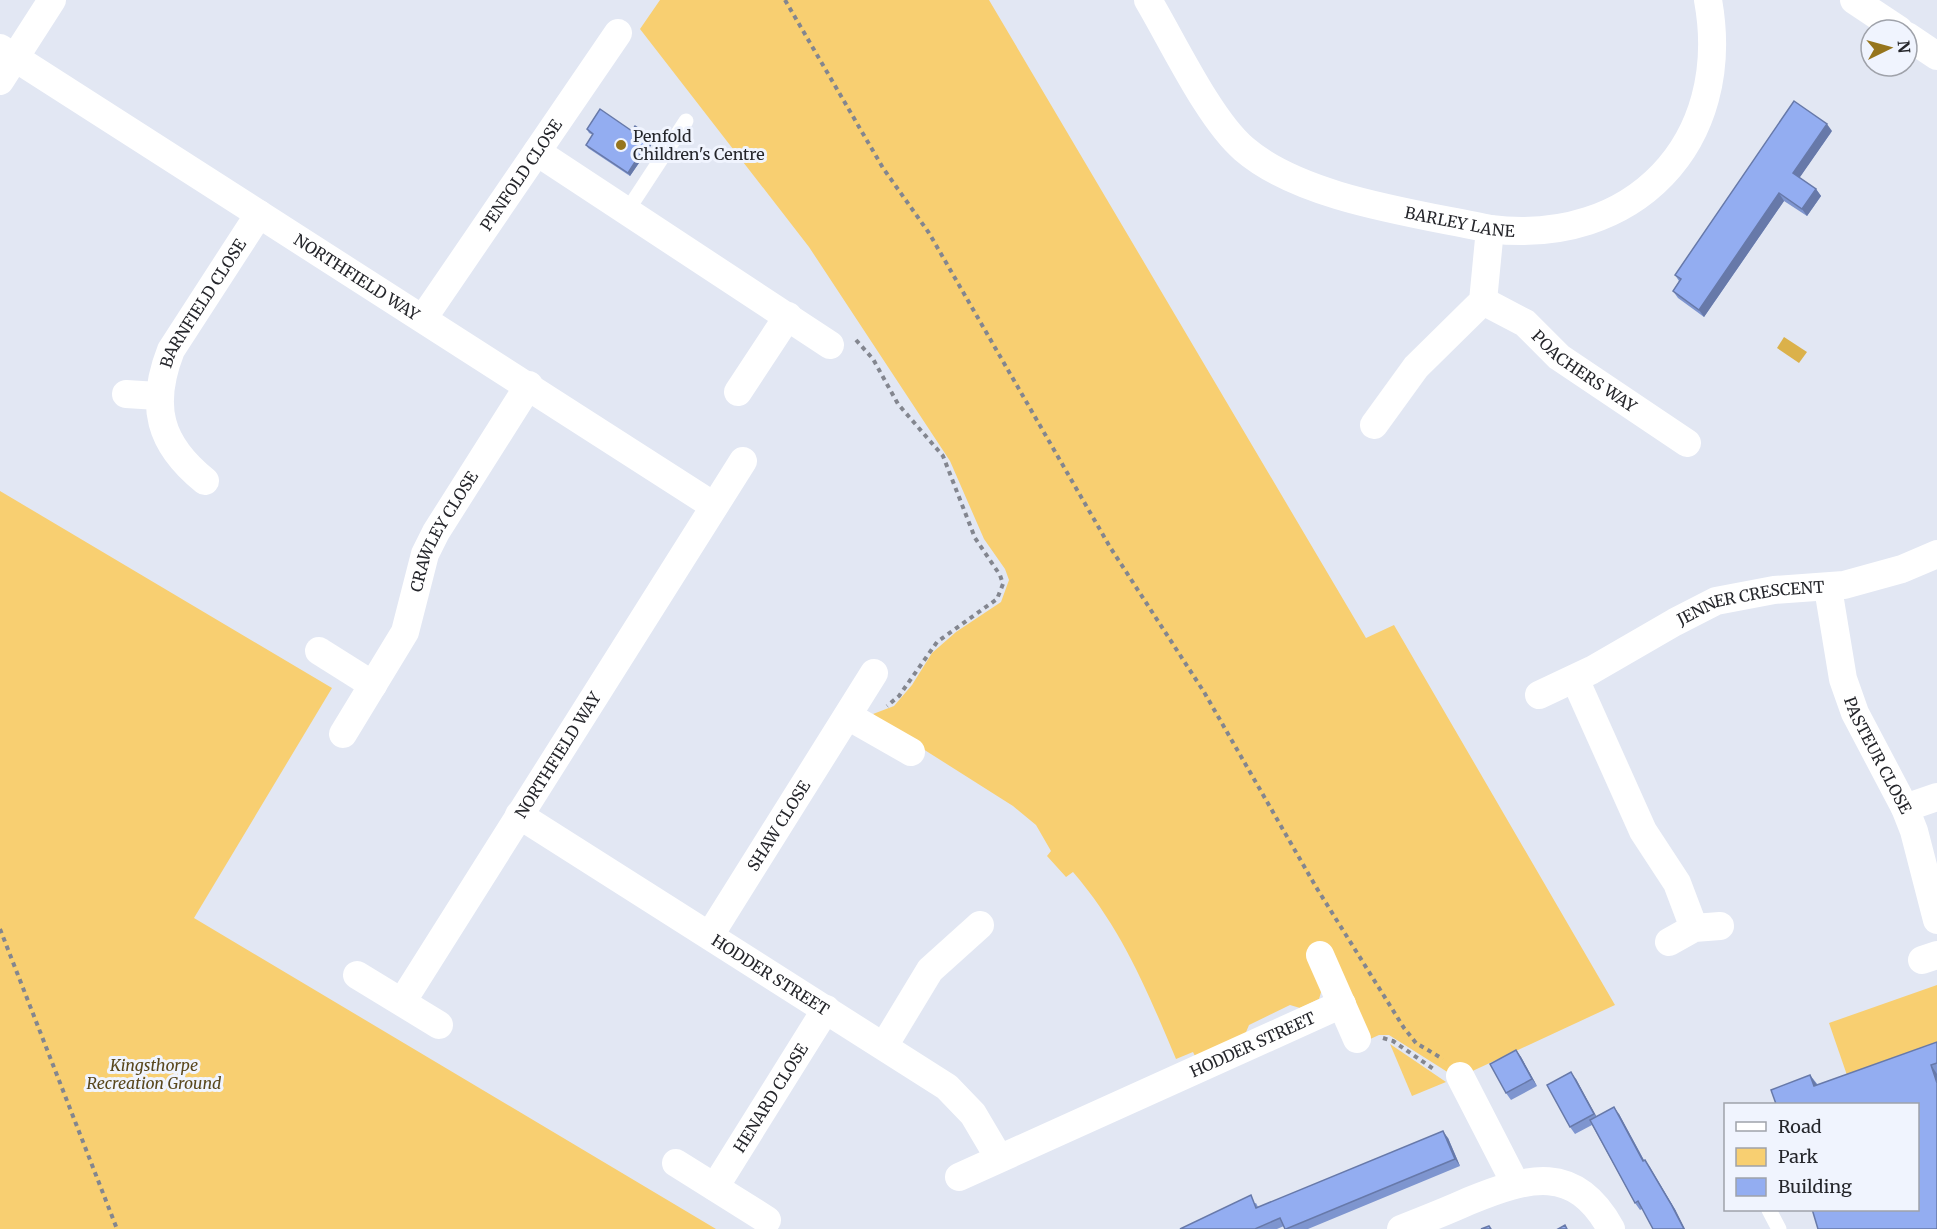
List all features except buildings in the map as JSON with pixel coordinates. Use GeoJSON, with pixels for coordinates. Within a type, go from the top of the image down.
{"type":"FeatureCollection","features":[{"type":"Feature","properties":{"kind":"street"},"geometry":{"type":"LineString","coordinates":[[0,81],[8,52],[52,0]]}},
{"type":"Feature","properties":{"kind":"street","name":"BARLEY LANE"},"geometry":{"type":"LineString","coordinates":[[1148,0],[1215,114],[1244,149],[1270,168],[1328,193],[1490,229],[1537,232],[1593,220],[1618,210],[1668,170],[1696,125],[1706,96],[1712,37],[1708,0]]}},
{"type":"Feature","properties":{"kind":"street"},"geometry":{"type":"LineString","coordinates":[[1854,0],[1881,18]]}},
{"type":"Feature","properties":{"kind":"street","name":"PENFOLD CLOSE"},"geometry":{"type":"LineString","coordinates":[[423,317],[618,33]]}},
{"type":"Feature","properties":{"kind":"street"},"geometry":{"type":"LineString","coordinates":[[1919,44],[1937,56]]}},
{"type":"Feature","properties":{"kind":"street","name":"NORTHFIELD WAY"},"geometry":{"type":"LineString","coordinates":[[8,52],[714,506]]}},
{"type":"Feature","properties":{"kind":"street"},"geometry":{"type":"LineString","coordinates":[[537,152],[830,345]]}},
{"type":"Feature","properties":{"kind":"street","name":"BARNFIELD CLOSE"},"geometry":{"type":"LineString","coordinates":[[205,481],[178,456],[167,437],[160,416],[158,396],[161,375],[171,350],[259,214]]}},
{"type":"Feature","properties":{"kind":"street"},"geometry":{"type":"LineString","coordinates":[[1374,425],[1416,367],[1483,301],[1490,229]]}},
{"type":"Feature","properties":{"kind":"street","name":"POACHERS WAY"},"geometry":{"type":"LineString","coordinates":[[1483,301],[1525,323],[1559,357],[1687,443]]}},
{"type":"Feature","properties":{"kind":"street"},"geometry":{"type":"LineString","coordinates":[[738,392],[788,316]]}},
{"type":"Feature","properties":{"kind":"street","name":"CRAWLEY CLOSE"},"geometry":{"type":"LineString","coordinates":[[343,734],[405,632],[419,574],[435,532],[529,385]]}},
{"type":"Feature","properties":{"kind":"street"},"geometry":{"type":"LineString","coordinates":[[126,394],[158,396]]}},
{"type":"Feature","properties":{"kind":"street","name":"NORTHFIELD WAY"},"geometry":{"type":"LineString","coordinates":[[402,1002],[743,461]]}},
{"type":"Feature","properties":{"kind":"street","name":"JENNER CRESCENT"},"geometry":{"type":"LineString","coordinates":[[1539,695],[1575,679],[1696,610],[1716,601],[1774,590],[1828,588],[1891,572],[1937,554]]}},
{"type":"Feature","properties":{"kind":"street","name":"PASTEUR CLOSE"},"geometry":{"type":"LineString","coordinates":[[1828,588],[1838,659],[1848,693],[1859,723],[1905,808],[1914,831],[1937,920]]}},
{"type":"Feature","properties":{"kind":"street"},"geometry":{"type":"LineString","coordinates":[[319,651],[373,685]]}},
{"type":"Feature","properties":{"kind":"street","name":"SHAW CLOSE"},"geometry":{"type":"LineString","coordinates":[[710,935],[874,673]]}},
{"type":"Feature","properties":{"kind":"street"},"geometry":{"type":"LineString","coordinates":[[1575,679],[1643,831],[1707,927],[1669,942]]}},
{"type":"Feature","properties":{"kind":"street"},"geometry":{"type":"LineString","coordinates":[[848,716],[911,752]]}},
{"type":"Feature","properties":{"kind":"street"},"geometry":{"type":"LineString","coordinates":[[1905,808],[1937,797]]}},
{"type":"Feature","properties":{"kind":"street","name":"HODDER STREET"},"geometry":{"type":"LineString","coordinates":[[519,815],[929,1074],[960,1099],[983,1130],[999,1158]]}},
{"type":"Feature","properties":{"kind":"street"},"geometry":{"type":"LineString","coordinates":[[884,1046],[930,970],[980,925]]}},
{"type":"Feature","properties":{"kind":"street"},"geometry":{"type":"LineString","coordinates":[[1320,955],[1357,1039]]}},
{"type":"Feature","properties":{"kind":"street"},"geometry":{"type":"LineString","coordinates":[[357,975],[439,1025]]}},
{"type":"Feature","properties":{"kind":"street","name":"HODDER STREET"},"geometry":{"type":"LineString","coordinates":[[959,1177],[1342,1004]]}},
{"type":"Feature","properties":{"kind":"street","name":"HENARD CLOSE"},"geometry":{"type":"LineString","coordinates":[[715,1187],[826,1009]]}},
{"type":"Feature","properties":{"kind":"street"},"geometry":{"type":"LineString","coordinates":[[1452,1076],[1515,1183]]}},
{"type":"Feature","properties":{"kind":"street"},"geometry":{"type":"LineString","coordinates":[[676,1163],[767,1220]]}},
{"type":"Feature","properties":{"kind":"street"},"geometry":{"type":"LineString","coordinates":[[1401,1229],[1515,1183],[1548,1181],[1574,1188],[1598,1207],[1611,1229]]}},
{"type":"Feature","properties":{"kind":"lane"},"geometry":{"type":"LineString","coordinates":[[627,211],[686,121]]}},
{"type":"Feature","properties":{"kind":"lane"},"geometry":{"type":"LineString","coordinates":[[1770,1211],[1779,1229]]}},
{"type":"Feature","properties":{"kind":"path"},"geometry":{"type":"LineString","coordinates":[[785,0],[883,168],[929,233],[1110,548],[1204,692],[1316,887],[1404,1028],[1416,1042],[1446,1061],[1452,1076]]}},
{"type":"Feature","properties":{"kind":"path"},"geometry":{"type":"LineString","coordinates":[[830,345],[839,334],[845,333],[864,347],[898,404],[943,456],[975,538],[1000,574],[1003,584],[998,599],[937,642],[900,696],[882,708],[848,716]]}},
{"type":"Feature","properties":{"kind":"path"},"geometry":{"type":"LineString","coordinates":[[0,929],[117,1229]]}},
{"type":"Feature","properties":{"kind":"path"},"geometry":{"type":"LineString","coordinates":[[1357,1039],[1372,1041],[1385,1038],[1452,1076]]}},
{"type":"Feature","properties":{"kind":"green space"},"geometry":{"type":"Polygon","coordinates":[[[660,0],[989,0],[1366,638],[1394,625],[1615,1005],[1453,1080],[1449,1073],[1389,1035],[1379,1035],[1368,1040],[1322,989],[1319,999],[1300,1008],[1290,1005],[1249,1025],[1244,1037],[1196,1058],[1193,1052],[1176,1059],[1144,985],[1106,916],[1073,872],[1066,877],[1047,856],[1051,851],[1036,825],[1013,806],[882,723],[873,714],[894,706],[912,685],[932,653],[956,632],[1001,602],[1009,580],[1005,569],[984,539],[950,461],[809,247],[640,29],[660,0]]]}},
{"type":"Feature","properties":{"kind":"green space","name":"Kingsthorpe Recreation Ground"},"geometry":{"type":"Polygon","coordinates":[[[0,491],[332,688],[194,918],[716,1229],[0,1229],[0,491]]]}},
{"type":"Feature","properties":{"kind":"green space"},"geometry":{"type":"Polygon","coordinates":[[[1937,985],[1937,1050],[1849,1081],[1829,1023],[1937,985]]]}},
{"type":"Feature","properties":{"kind":"green space"},"geometry":{"type":"Polygon","coordinates":[[[1390,1044],[1446,1082],[1412,1096],[1390,1044]]]}},
{"type":"Feature","properties":{"kind":"shaded area"},"geometry":{"type":"Polygon","coordinates":[[[1784,337],[1807,352],[1799,363],[1777,348],[1784,337]]]}},
{"type":"Feature","properties":{"kind":"place","name":"Penfold Children's Centre"},"geometry":{"type":"Point","coordinates":[621,145]}}]}
